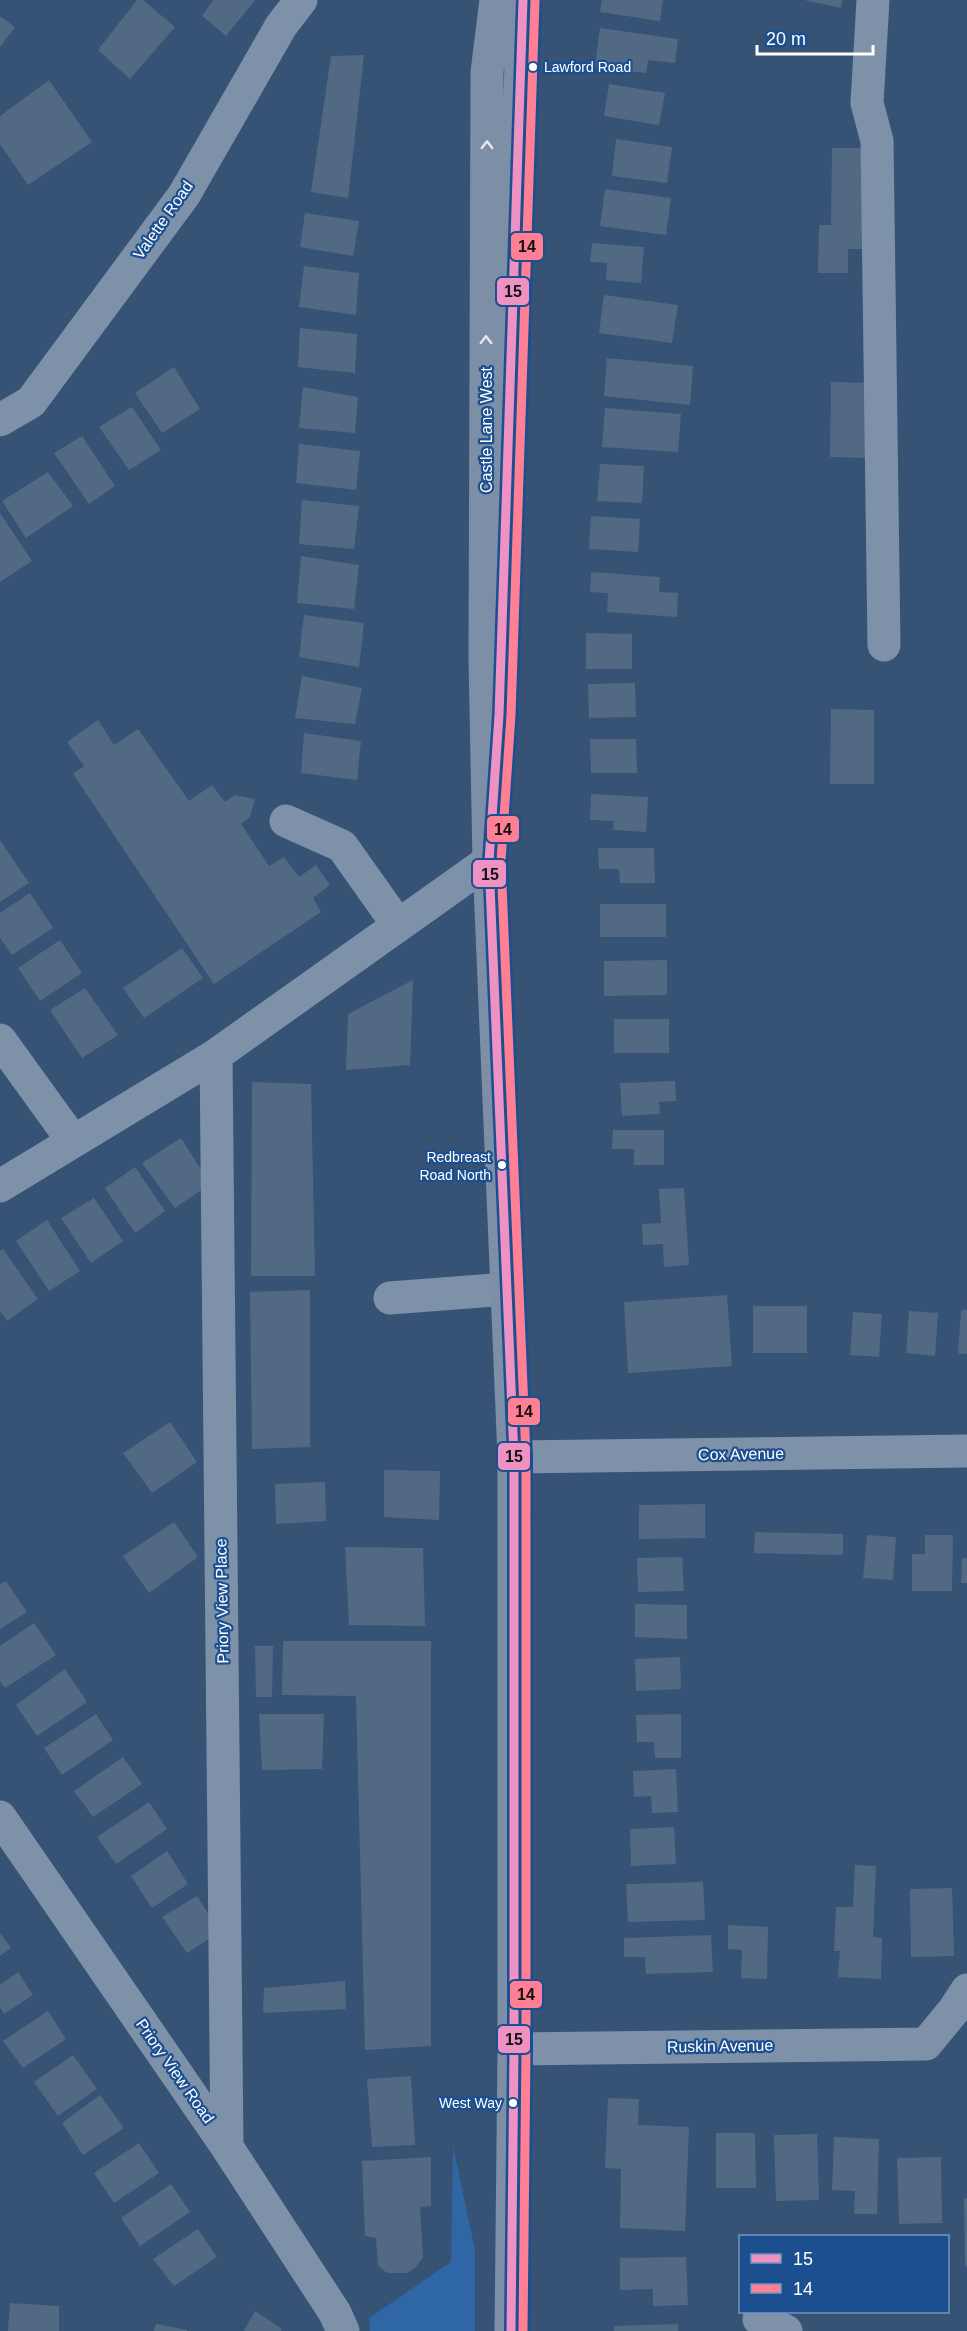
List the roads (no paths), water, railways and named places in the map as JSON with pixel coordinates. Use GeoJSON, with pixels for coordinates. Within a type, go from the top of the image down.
{"type":"FeatureCollection","features":[{"type":"Feature","properties":{"kind":"main road","name":"Castle Lane West"},"geometry":{"type":"LineString","coordinates":[[496,0],[487,72],[485,657],[489,861],[514,1457],[514,2049],[511,2331]]}},
{"type":"Feature","properties":{"kind":"main road","name":"Castle Lane West"},"geometry":{"type":"LineString","coordinates":[[489,861],[499,715],[523,0]]}},
{"type":"Feature","properties":{"kind":"street","name":"Valette Road"},"geometry":{"type":"LineString","coordinates":[[0,420],[31,402],[184,195],[281,26],[301,0]]}},
{"type":"Feature","properties":{"kind":"street"},"geometry":{"type":"LineString","coordinates":[[873,0],[867,103],[878,141],[884,645]]}},
{"type":"Feature","properties":{"kind":"street"},"geometry":{"type":"LineString","coordinates":[[286,821],[342,846],[398,925]]}},
{"type":"Feature","properties":{"kind":"street"},"geometry":{"type":"LineString","coordinates":[[0,1186],[216,1055],[489,861]]}},
{"type":"Feature","properties":{"kind":"street"},"geometry":{"type":"LineString","coordinates":[[0,1040],[73,1141]]}},
{"type":"Feature","properties":{"kind":"street","name":"Priory View Place"},"geometry":{"type":"LineString","coordinates":[[216,1055],[227,2147]]}},
{"type":"Feature","properties":{"kind":"street"},"geometry":{"type":"LineString","coordinates":[[390,1298],[507,1289]]}},
{"type":"Feature","properties":{"kind":"street","name":"Cox Avenue"},"geometry":{"type":"LineString","coordinates":[[514,1457],[967,1451]]}},
{"type":"Feature","properties":{"kind":"street","name":"Priory View Road"},"geometry":{"type":"LineString","coordinates":[[0,1816],[227,2147],[335,2313],[344,2331]]}},
{"type":"Feature","properties":{"kind":"street","name":"Ruskin Avenue"},"geometry":{"type":"LineString","coordinates":[[514,2049],[926,2044],[967,1990]]}},
{"type":"Feature","properties":{"kind":"place","name":"Lawford Road"},"geometry":{"type":"Point","coordinates":[533,67]}},
{"type":"Feature","properties":{"kind":"place","name":"Redbreast Road North"},"geometry":{"type":"Point","coordinates":[502,1165]}},
{"type":"Feature","properties":{"kind":"place","name":"West Way"},"geometry":{"type":"Point","coordinates":[513,2103]}}]}
